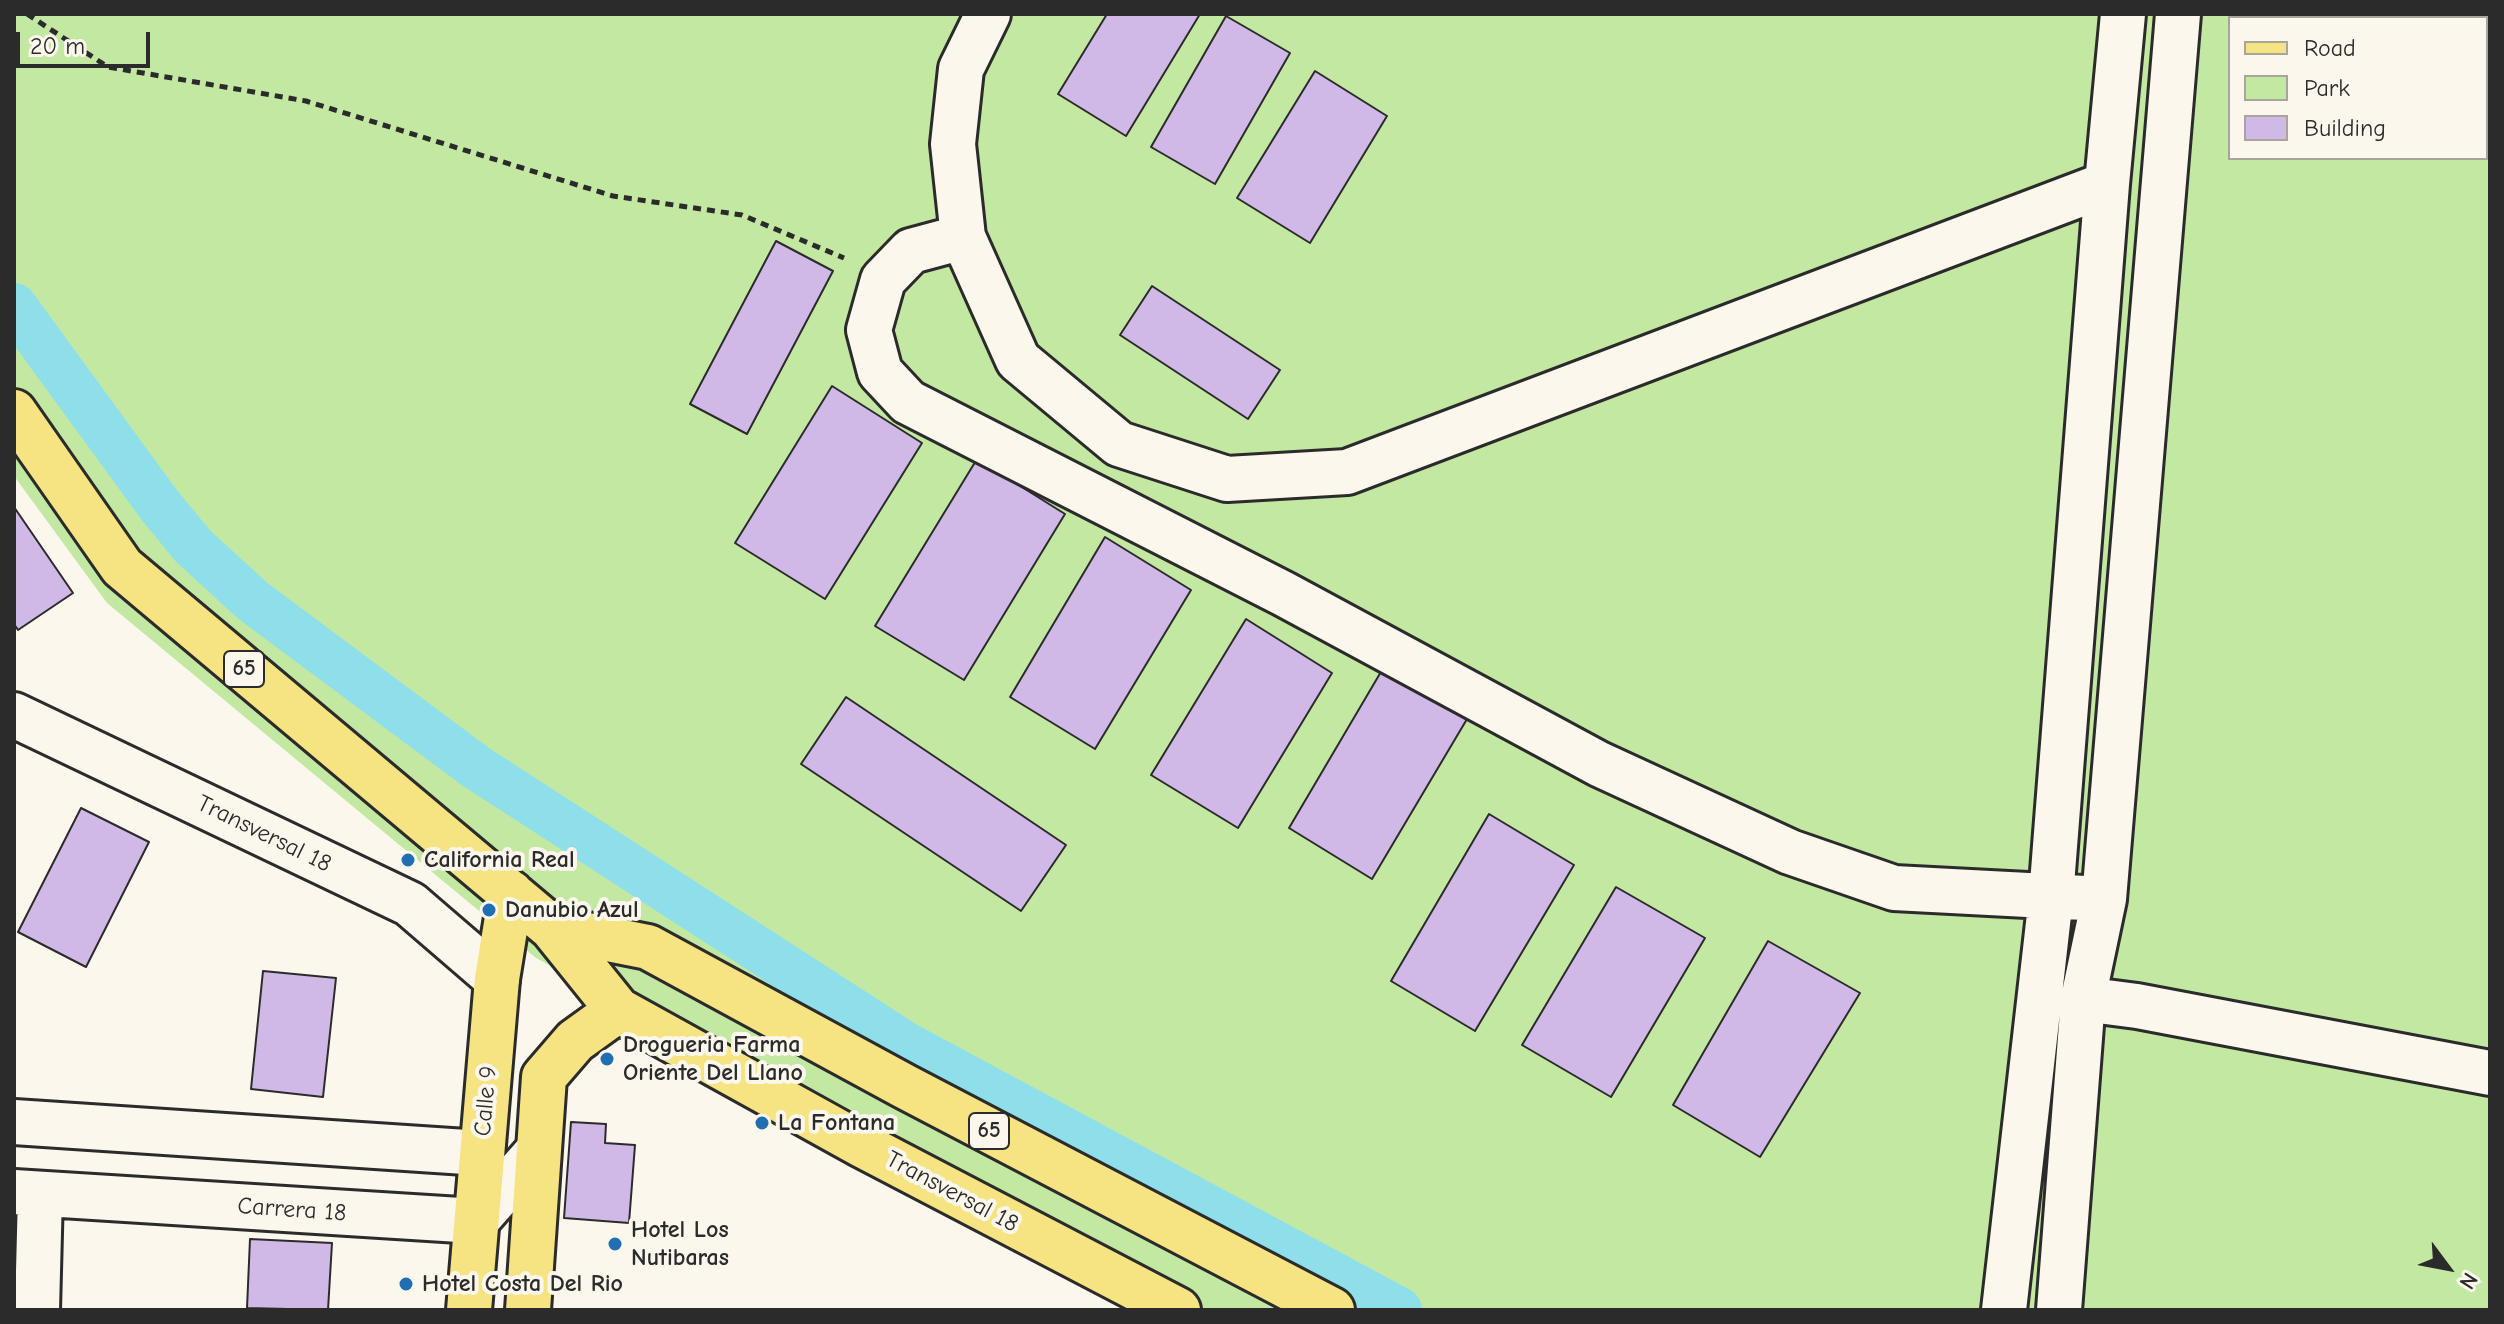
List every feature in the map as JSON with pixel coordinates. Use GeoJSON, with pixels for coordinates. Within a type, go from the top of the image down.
{"type":"FeatureCollection","features":[{"type":"Feature","properties":{"kind":"main road","name":"65"},"geometry":{"type":"LineString","coordinates":[[14,412],[122,567],[552,928],[648,947],[1328,1309]]}},
{"type":"Feature","properties":{"kind":"main road","name":"Calle 9"},"geometry":{"type":"LineString","coordinates":[[469,1310],[497,979],[511,893]]}},
{"type":"Feature","properties":{"kind":"main road","name":"Transversal 18"},"geometry":{"type":"LineString","coordinates":[[552,928],[618,1010],[862,1145],[1178,1310]]}},
{"type":"Feature","properties":{"kind":"main road"},"geometry":{"type":"LineString","coordinates":[[528,1310],[544,1077],[575,1041],[618,1010]]}},
{"type":"Feature","properties":{"kind":"street"},"geometry":{"type":"LineString","coordinates":[[988,14],[961,69],[953,144],[963,237],[1018,360],[1119,444],[1227,479],[1347,472],[2107,184]]}},
{"type":"Feature","properties":{"kind":"street"},"geometry":{"type":"LineString","coordinates":[[2004,1310],[2051,897],[2123,14]]}},
{"type":"Feature","properties":{"kind":"street"},"geometry":{"type":"LineString","coordinates":[[2059,1310],[2083,999],[2104,899],[2178,14]]}},
{"type":"Feature","properties":{"kind":"street"},"geometry":{"type":"LineString","coordinates":[[963,237],[911,251],[883,280],[869,330],[880,372],[908,402],[1284,594],[1599,764],[1790,852],[1894,888],[2104,899]]}},
{"type":"Feature","properties":{"kind":"street","name":"Transversal 18"},"geometry":{"type":"LineString","coordinates":[[14,715],[410,904],[497,979]]}},
{"type":"Feature","properties":{"kind":"street"},"geometry":{"type":"LineString","coordinates":[[2083,999],[2137,1006],[2490,1073]]}},
{"type":"Feature","properties":{"kind":"street"},"geometry":{"type":"LineString","coordinates":[[14,1122],[481,1153]]}},
{"type":"Feature","properties":{"kind":"street"},"geometry":{"type":"LineString","coordinates":[[476,1221],[538,1151]]}},
{"type":"Feature","properties":{"kind":"street"},"geometry":{"type":"LineString","coordinates":[[27,1193],[37,1310]]}},
{"type":"Feature","properties":{"kind":"street","name":"Carrera 18"},"geometry":{"type":"LineString","coordinates":[[27,1193],[476,1221]]}},
{"type":"Feature","properties":{"kind":"path"},"geometry":{"type":"LineString","coordinates":[[27,14],[108,67],[306,101],[613,196],[742,215],[832,251],[883,280]]}},
{"type":"Feature","properties":{"kind":"green space"},"geometry":{"type":"Polygon","coordinates":[[[14,14],[2490,14],[2490,1310],[1198,1310],[536,958],[107,603],[14,476],[14,14]]]}},
{"type":"Feature","properties":{"kind":"building"},"geometry":{"type":"Polygon","coordinates":[[[1107,14],[1200,14],[1126,136],[1058,94],[1107,14]]]}},
{"type":"Feature","properties":{"kind":"building"},"geometry":{"type":"Polygon","coordinates":[[[1226,16],[1290,53],[1215,184],[1151,147],[1226,16]]]}},
{"type":"Feature","properties":{"kind":"building"},"geometry":{"type":"Polygon","coordinates":[[[1315,71],[1387,116],[1310,243],[1237,198],[1315,71]]]}},
{"type":"Feature","properties":{"kind":"building"},"geometry":{"type":"Polygon","coordinates":[[[776,241],[833,271],[747,434],[690,404],[776,241]]]}},
{"type":"Feature","properties":{"kind":"building"},"geometry":{"type":"Polygon","coordinates":[[[1152,286],[1280,370],[1248,419],[1120,335],[1152,286]]]}},
{"type":"Feature","properties":{"kind":"building"},"geometry":{"type":"Polygon","coordinates":[[[832,386],[922,443],[825,599],[735,543],[832,386]]]}},
{"type":"Feature","properties":{"kind":"building"},"geometry":{"type":"Polygon","coordinates":[[[977,459],[1065,514],[964,680],[875,626],[977,459]]]}},
{"type":"Feature","properties":{"kind":"building"},"geometry":{"type":"Polygon","coordinates":[[[14,507],[73,593],[18,630],[14,624],[14,507]]]}},
{"type":"Feature","properties":{"kind":"building"},"geometry":{"type":"Polygon","coordinates":[[[1105,537],[1191,590],[1095,749],[1010,697],[1105,537]]]}},
{"type":"Feature","properties":{"kind":"building"},"geometry":{"type":"Polygon","coordinates":[[[1246,619],[1332,673],[1238,828],[1151,775],[1246,619]]]}},
{"type":"Feature","properties":{"kind":"building"},"geometry":{"type":"Polygon","coordinates":[[[1385,665],[1470,714],[1372,879],[1289,828],[1385,665]]]}},
{"type":"Feature","properties":{"kind":"building"},"geometry":{"type":"Polygon","coordinates":[[[846,697],[1066,845],[1021,911],[801,764],[846,697]]]}},
{"type":"Feature","properties":{"kind":"building"},"geometry":{"type":"Polygon","coordinates":[[[81,808],[149,842],[86,967],[18,932],[81,808]]]}},
{"type":"Feature","properties":{"kind":"building"},"geometry":{"type":"Polygon","coordinates":[[[1489,814],[1574,865],[1475,1031],[1391,981],[1489,814]]]}},
{"type":"Feature","properties":{"kind":"building"},"geometry":{"type":"Polygon","coordinates":[[[1616,887],[1705,938],[1611,1097],[1522,1045],[1616,887]]]}},
{"type":"Feature","properties":{"kind":"building"},"geometry":{"type":"Polygon","coordinates":[[[1768,941],[1860,993],[1760,1157],[1673,1105],[1768,941]]]}},
{"type":"Feature","properties":{"kind":"building"},"geometry":{"type":"Polygon","coordinates":[[[263,971],[336,978],[323,1097],[251,1089],[263,971]]]}},
{"type":"Feature","properties":{"kind":"building"},"geometry":{"type":"Polygon","coordinates":[[[571,1122],[606,1124],[605,1143],[635,1145],[629,1223],[564,1218],[571,1122]]]}},
{"type":"Feature","properties":{"kind":"building"},"geometry":{"type":"Polygon","coordinates":[[[14,1214],[26,1215],[20,1291],[14,1290],[14,1214]]]}},
{"type":"Feature","properties":{"kind":"building"},"geometry":{"type":"Polygon","coordinates":[[[250,1239],[332,1243],[328,1310],[247,1308],[250,1239]]]}},
{"type":"Feature","properties":{"kind":"waterway"},"geometry":{"type":"LineString","coordinates":[[14,306],[160,506],[193,546],[253,601],[476,767],[906,1045],[1399,1310]]}},
{"type":"Feature","properties":{"kind":"place","name":"California Real"},"geometry":{"type":"Point","coordinates":[408,860]}},
{"type":"Feature","properties":{"kind":"place","name":"Danubio Azul"},"geometry":{"type":"Point","coordinates":[489,910]}},
{"type":"Feature","properties":{"kind":"place","name":"Drogueria Farma Oriente Del Llano"},"geometry":{"type":"Point","coordinates":[607,1059]}},
{"type":"Feature","properties":{"kind":"place","name":"La Fontana"},"geometry":{"type":"Point","coordinates":[762,1123]}},
{"type":"Feature","properties":{"kind":"place","name":"Hotel Los Nutibaras"},"geometry":{"type":"Point","coordinates":[615,1244]}},
{"type":"Feature","properties":{"kind":"place","name":"Hotel Costa Del Rio"},"geometry":{"type":"Point","coordinates":[406,1284]}}]}
